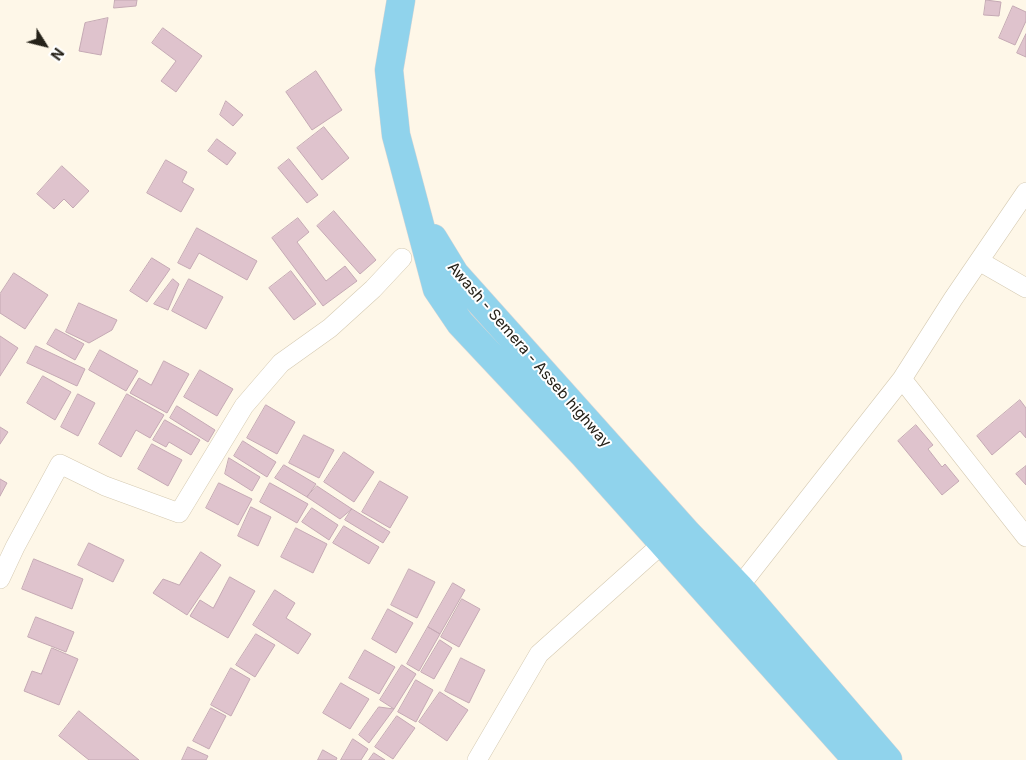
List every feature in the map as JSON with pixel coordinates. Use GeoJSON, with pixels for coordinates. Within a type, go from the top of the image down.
{"type":"FeatureCollection","features":[{"type":"Feature","properties":{"kind":"highway"},"geometry":{"type":"LineString","coordinates":[[401,0],[389,70],[396,135],[415,208]]}},
{"type":"Feature","properties":{"kind":"highway","name":"Awash - Semera - Asseb highway"},"geometry":{"type":"LineString","coordinates":[[415,208],[437,289],[460,323],[583,454],[857,760]]}},
{"type":"Feature","properties":{"kind":"highway","name":"Awash - Semera - Asseb highway"},"geometry":{"type":"LineString","coordinates":[[415,208],[455,274],[687,533],[739,587],[888,760]]}},
{"type":"Feature","properties":{"kind":"street"},"geometry":{"type":"LineString","coordinates":[[739,587],[902,379],[979,260],[1026,192]]}},
{"type":"Feature","properties":{"kind":"street"},"geometry":{"type":"LineString","coordinates":[[0,579],[15,547],[60,464],[105,486],[179,513],[244,406],[281,363],[330,328],[402,258]]}},
{"type":"Feature","properties":{"kind":"street"},"geometry":{"type":"LineString","coordinates":[[979,260],[1026,288]]}},
{"type":"Feature","properties":{"kind":"street"},"geometry":{"type":"LineString","coordinates":[[902,379],[1026,537]]}},
{"type":"Feature","properties":{"kind":"street"},"geometry":{"type":"LineString","coordinates":[[477,760],[539,654],[662,544]]}},
{"type":"Feature","properties":{"kind":"building"},"geometry":{"type":"Polygon","coordinates":[[[115,0],[137,0],[136,6],[114,8],[115,0]]]}},
{"type":"Feature","properties":{"kind":"building"},"geometry":{"type":"Polygon","coordinates":[[[986,0],[1001,2],[999,16],[984,15],[986,0]]]}},
{"type":"Feature","properties":{"kind":"building"},"geometry":{"type":"Polygon","coordinates":[[[1013,6],[1026,12],[1026,21],[1015,45],[999,38],[1013,6]]]}},
{"type":"Feature","properties":{"kind":"building"},"geometry":{"type":"Polygon","coordinates":[[[108,18],[101,55],[79,51],[85,23],[108,18]]]}},
{"type":"Feature","properties":{"kind":"building"},"geometry":{"type":"Polygon","coordinates":[[[163,28],[202,56],[176,92],[161,81],[176,61],[152,43],[163,28]]]}},
{"type":"Feature","properties":{"kind":"building"},"geometry":{"type":"Polygon","coordinates":[[[1026,34],[1026,57],[1017,53],[1026,34]]]}},
{"type":"Feature","properties":{"kind":"building"},"geometry":{"type":"Polygon","coordinates":[[[316,71],[342,110],[312,130],[286,92],[316,71]]]}},
{"type":"Feature","properties":{"kind":"building"},"geometry":{"type":"Polygon","coordinates":[[[226,101],[243,115],[233,126],[220,115],[226,101]]]}},
{"type":"Feature","properties":{"kind":"building"},"geometry":{"type":"Polygon","coordinates":[[[324,127],[349,158],[322,180],[297,148],[324,127]]]}},
{"type":"Feature","properties":{"kind":"building"},"geometry":{"type":"Polygon","coordinates":[[[217,139],[236,153],[227,165],[208,151],[217,139]]]}},
{"type":"Feature","properties":{"kind":"building"},"geometry":{"type":"Polygon","coordinates":[[[289,159],[318,195],[307,203],[278,168],[289,159]]]}},
{"type":"Feature","properties":{"kind":"building"},"geometry":{"type":"Polygon","coordinates":[[[166,160],[187,172],[182,182],[194,189],[181,212],[147,193],[166,160]]]}},
{"type":"Feature","properties":{"kind":"building"},"geometry":{"type":"Polygon","coordinates":[[[62,166],[89,191],[73,208],[64,199],[54,209],[37,194],[62,166]]]}},
{"type":"Feature","properties":{"kind":"building"},"geometry":{"type":"Polygon","coordinates":[[[334,211],[376,260],[360,274],[317,226],[334,211]]]}},
{"type":"Feature","properties":{"kind":"building"},"geometry":{"type":"Polygon","coordinates":[[[298,218],[309,232],[297,242],[326,281],[345,266],[357,281],[323,306],[272,238],[298,218]]]}},
{"type":"Feature","properties":{"kind":"building"},"geometry":{"type":"Polygon","coordinates":[[[197,228],[257,261],[247,280],[199,253],[190,269],[178,263],[197,228]]]}},
{"type":"Feature","properties":{"kind":"building"},"geometry":{"type":"Polygon","coordinates":[[[152,258],[170,269],[147,302],[130,291],[152,258]]]}},
{"type":"Feature","properties":{"kind":"building"},"geometry":{"type":"Polygon","coordinates":[[[291,271],[316,304],[294,320],[269,288],[291,271]]]}},
{"type":"Feature","properties":{"kind":"building"},"geometry":{"type":"Polygon","coordinates":[[[14,273],[48,295],[25,329],[0,313],[0,294],[14,273]]]}},
{"type":"Feature","properties":{"kind":"building"},"geometry":{"type":"Polygon","coordinates":[[[173,279],[179,284],[168,310],[154,304],[173,279]]]}},
{"type":"Feature","properties":{"kind":"building"},"geometry":{"type":"Polygon","coordinates":[[[189,279],[223,297],[206,329],[172,311],[189,279]]]}},
{"type":"Feature","properties":{"kind":"building"},"geometry":{"type":"Polygon","coordinates":[[[79,303],[117,320],[112,330],[89,343],[66,332],[79,303]]]}},
{"type":"Feature","properties":{"kind":"building"},"geometry":{"type":"Polygon","coordinates":[[[56,329],[84,344],[75,360],[47,344],[56,329]]]}},
{"type":"Feature","properties":{"kind":"building"},"geometry":{"type":"Polygon","coordinates":[[[0,336],[18,348],[0,376],[0,336]]]}},
{"type":"Feature","properties":{"kind":"building"},"geometry":{"type":"Polygon","coordinates":[[[36,346],[85,369],[77,386],[27,363],[36,346]]]}},
{"type":"Feature","properties":{"kind":"building"},"geometry":{"type":"Polygon","coordinates":[[[100,350],[138,371],[126,391],[89,370],[100,350]]]}},
{"type":"Feature","properties":{"kind":"building"},"geometry":{"type":"Polygon","coordinates":[[[164,361],[189,374],[167,413],[130,393],[139,378],[151,385],[164,361]]]}},
{"type":"Feature","properties":{"kind":"building"},"geometry":{"type":"Polygon","coordinates":[[[200,370],[233,389],[217,416],[184,397],[200,370]]]}},
{"type":"Feature","properties":{"kind":"building"},"geometry":{"type":"Polygon","coordinates":[[[43,376],[71,392],[55,420],[27,403],[43,376]]]}},
{"type":"Feature","properties":{"kind":"building"},"geometry":{"type":"Polygon","coordinates":[[[78,394],[95,403],[78,436],[61,427],[78,394]]]}},
{"type":"Feature","properties":{"kind":"building"},"geometry":{"type":"Polygon","coordinates":[[[127,394],[164,415],[150,438],[136,430],[121,457],[99,444],[127,394]]]}},
{"type":"Feature","properties":{"kind":"building"},"geometry":{"type":"Polygon","coordinates":[[[1020,400],[1026,408],[1026,438],[1020,431],[992,455],[977,436],[1020,400]]]}},
{"type":"Feature","properties":{"kind":"building"},"geometry":{"type":"Polygon","coordinates":[[[266,405],[295,422],[277,454],[247,438],[266,405]]]}},
{"type":"Feature","properties":{"kind":"building"},"geometry":{"type":"Polygon","coordinates":[[[177,406],[215,430],[208,442],[170,418],[177,406]]]}},
{"type":"Feature","properties":{"kind":"building"},"geometry":{"type":"Polygon","coordinates":[[[165,420],[200,440],[191,455],[169,442],[166,447],[153,440],[165,420]]]}},
{"type":"Feature","properties":{"kind":"building"},"geometry":{"type":"Polygon","coordinates":[[[916,425],[933,445],[928,449],[942,467],[945,464],[959,481],[942,495],[898,441],[916,425]]]}},
{"type":"Feature","properties":{"kind":"building"},"geometry":{"type":"Polygon","coordinates":[[[0,427],[8,432],[0,444],[0,427]]]}},
{"type":"Feature","properties":{"kind":"building"},"geometry":{"type":"Polygon","coordinates":[[[304,435],[334,450],[319,478],[289,463],[304,435]]]}},
{"type":"Feature","properties":{"kind":"building"},"geometry":{"type":"Polygon","coordinates":[[[243,441],[276,462],[267,477],[234,456],[243,441]]]}},
{"type":"Feature","properties":{"kind":"building"},"geometry":{"type":"Polygon","coordinates":[[[152,444],[182,460],[168,486],[138,469],[152,444]]]}},
{"type":"Feature","properties":{"kind":"building"},"geometry":{"type":"Polygon","coordinates":[[[344,452],[374,472],[354,502],[324,482],[344,452]]]}},
{"type":"Feature","properties":{"kind":"building"},"geometry":{"type":"Polygon","coordinates":[[[229,458],[260,477],[252,491],[225,474],[229,458]]]}},
{"type":"Feature","properties":{"kind":"building"},"geometry":{"type":"Polygon","coordinates":[[[284,465],[316,484],[307,497],[275,478],[284,465]]]}},
{"type":"Feature","properties":{"kind":"building"},"geometry":{"type":"Polygon","coordinates":[[[1026,466],[1026,485],[1016,474],[1026,466]]]}},
{"type":"Feature","properties":{"kind":"building"},"geometry":{"type":"Polygon","coordinates":[[[0,479],[7,483],[0,496],[0,479]]]}},
{"type":"Feature","properties":{"kind":"building"},"geometry":{"type":"Polygon","coordinates":[[[380,481],[408,497],[390,528],[362,512],[380,481]]]}},
{"type":"Feature","properties":{"kind":"building"},"geometry":{"type":"Polygon","coordinates":[[[219,483],[252,499],[238,525],[206,508],[219,483]]]}},
{"type":"Feature","properties":{"kind":"building"},"geometry":{"type":"Polygon","coordinates":[[[270,483],[308,504],[297,523],[260,502],[270,483]]]}},
{"type":"Feature","properties":{"kind":"building"},"geometry":{"type":"Polygon","coordinates":[[[317,486],[352,509],[340,519],[307,497],[317,486]]]}},
{"type":"Feature","properties":{"kind":"building"},"geometry":{"type":"Polygon","coordinates":[[[251,507],[271,517],[258,546],[238,536],[251,507]]]}},
{"type":"Feature","properties":{"kind":"building"},"geometry":{"type":"Polygon","coordinates":[[[312,508],[338,525],[329,540],[302,522],[312,508]]]}},
{"type":"Feature","properties":{"kind":"building"},"geometry":{"type":"Polygon","coordinates":[[[352,509],[390,532],[383,543],[345,520],[352,509]]]}},
{"type":"Feature","properties":{"kind":"building"},"geometry":{"type":"Polygon","coordinates":[[[344,526],[379,547],[369,564],[333,543],[344,526]]]}},
{"type":"Feature","properties":{"kind":"building"},"geometry":{"type":"Polygon","coordinates":[[[296,528],[327,544],[313,573],[281,557],[296,528]]]}},
{"type":"Feature","properties":{"kind":"building"},"geometry":{"type":"Polygon","coordinates":[[[89,543],[124,560],[113,582],[78,565],[89,543]]]}},
{"type":"Feature","properties":{"kind":"building"},"geometry":{"type":"Polygon","coordinates":[[[201,552],[221,565],[187,615],[153,593],[163,579],[179,585],[201,552]]]}},
{"type":"Feature","properties":{"kind":"building"},"geometry":{"type":"Polygon","coordinates":[[[34,559],[83,579],[72,609],[22,589],[34,559]]]}},
{"type":"Feature","properties":{"kind":"building"},"geometry":{"type":"Polygon","coordinates":[[[409,569],[435,582],[417,618],[391,605],[409,569]]]}},
{"type":"Feature","properties":{"kind":"building"},"geometry":{"type":"Polygon","coordinates":[[[230,577],[255,591],[228,638],[190,616],[200,600],[213,608],[230,577]]]}},
{"type":"Feature","properties":{"kind":"building"},"geometry":{"type":"Polygon","coordinates":[[[453,583],[465,590],[440,634],[428,627],[453,583]]]}},
{"type":"Feature","properties":{"kind":"building"},"geometry":{"type":"Polygon","coordinates":[[[275,590],[295,603],[286,618],[311,634],[298,654],[253,625],[275,590]]]}},
{"type":"Feature","properties":{"kind":"building"},"geometry":{"type":"Polygon","coordinates":[[[462,599],[480,609],[459,647],[441,637],[462,599]]]}},
{"type":"Feature","properties":{"kind":"building"},"geometry":{"type":"Polygon","coordinates":[[[388,609],[413,623],[396,653],[372,639],[388,609]]]}},
{"type":"Feature","properties":{"kind":"building"},"geometry":{"type":"Polygon","coordinates":[[[36,617],[74,632],[66,652],[28,637],[36,617]]]}},
{"type":"Feature","properties":{"kind":"building"},"geometry":{"type":"Polygon","coordinates":[[[428,627],[440,634],[419,671],[407,664],[428,627]]]}},
{"type":"Feature","properties":{"kind":"building"},"geometry":{"type":"Polygon","coordinates":[[[256,634],[275,645],[255,677],[236,665],[256,634]]]}},
{"type":"Feature","properties":{"kind":"building"},"geometry":{"type":"Polygon","coordinates":[[[440,640],[452,648],[434,679],[421,672],[440,640]]]}},
{"type":"Feature","properties":{"kind":"building"},"geometry":{"type":"Polygon","coordinates":[[[52,648],[78,659],[59,705],[24,691],[32,671],[41,674],[52,648]]]}},
{"type":"Feature","properties":{"kind":"building"},"geometry":{"type":"Polygon","coordinates":[[[365,650],[395,667],[379,694],[349,678],[365,650]]]}},
{"type":"Feature","properties":{"kind":"building"},"geometry":{"type":"Polygon","coordinates":[[[461,658],[485,670],[469,703],[445,691],[461,658]]]}},
{"type":"Feature","properties":{"kind":"building"},"geometry":{"type":"Polygon","coordinates":[[[402,665],[416,674],[394,709],[380,700],[402,665]]]}},
{"type":"Feature","properties":{"kind":"building"},"geometry":{"type":"Polygon","coordinates":[[[231,668],[250,679],[231,716],[211,705],[231,668]]]}},
{"type":"Feature","properties":{"kind":"building"},"geometry":{"type":"Polygon","coordinates":[[[416,680],[433,690],[416,722],[398,712],[416,680]]]}},
{"type":"Feature","properties":{"kind":"building"},"geometry":{"type":"Polygon","coordinates":[[[341,683],[369,699],[350,729],[323,713],[341,683]]]}},
{"type":"Feature","properties":{"kind":"building"},"geometry":{"type":"Polygon","coordinates":[[[440,692],[468,710],[447,741],[419,722],[440,692]]]}},
{"type":"Feature","properties":{"kind":"building"},"geometry":{"type":"Polygon","coordinates":[[[379,707],[394,709],[369,743],[359,735],[379,707]]]}},
{"type":"Feature","properties":{"kind":"building"},"geometry":{"type":"Polygon","coordinates":[[[211,708],[226,716],[209,749],[193,741],[211,708]]]}},
{"type":"Feature","properties":{"kind":"building"},"geometry":{"type":"Polygon","coordinates":[[[79,711],[139,760],[89,760],[59,736],[79,711]]]}},
{"type":"Feature","properties":{"kind":"building"},"geometry":{"type":"Polygon","coordinates":[[[397,716],[415,728],[393,759],[375,747],[397,716]]]}},
{"type":"Feature","properties":{"kind":"building"},"geometry":{"type":"Polygon","coordinates":[[[353,739],[368,749],[361,760],[341,760],[353,739]]]}},
{"type":"Feature","properties":{"kind":"building"},"geometry":{"type":"Polygon","coordinates":[[[188,747],[208,756],[206,760],[182,760],[188,747]]]}},
{"type":"Feature","properties":{"kind":"building"},"geometry":{"type":"Polygon","coordinates":[[[323,750],[337,758],[336,760],[318,760],[323,750]]]}},
{"type":"Feature","properties":{"kind":"building"},"geometry":{"type":"Polygon","coordinates":[[[374,753],[385,760],[369,760],[374,753]]]}}]}
